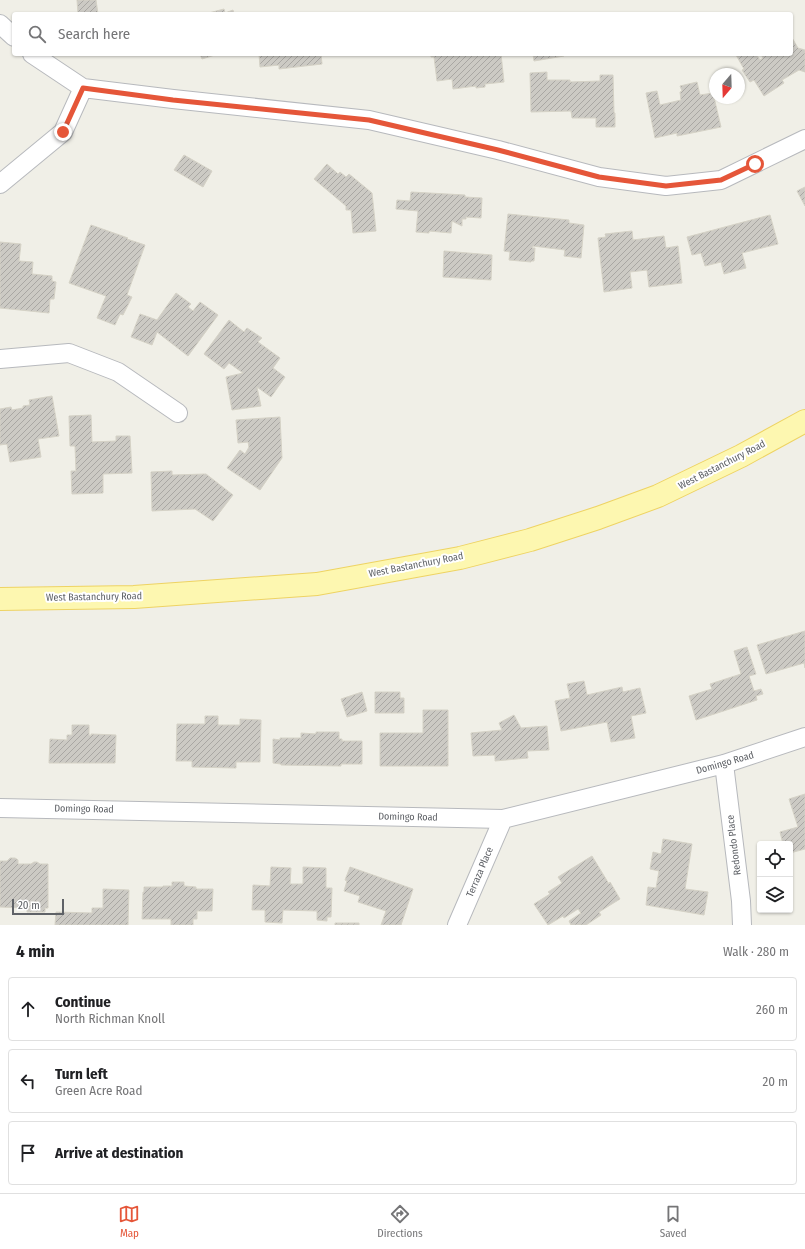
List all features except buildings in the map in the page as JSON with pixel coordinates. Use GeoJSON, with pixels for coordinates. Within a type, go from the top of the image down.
{"type":"FeatureCollection","features":[{"type":"Feature","properties":{"kind":"main road","name":"West Bastanchury Road"},"geometry":{"type":"LineString","coordinates":[[0,599],[134,597],[317,584],[460,558],[530,540],[598,518],[658,496],[741,456],[805,421]]}},
{"type":"Feature","properties":{"kind":"street"},"geometry":{"type":"LineString","coordinates":[[0,24],[12,35]]}},
{"type":"Feature","properties":{"kind":"street"},"geometry":{"type":"LineString","coordinates":[[35,56],[83,88],[173,100],[369,120],[498,150],[599,177],[666,186],[721,180],[805,139]]}},
{"type":"Feature","properties":{"kind":"street"},"geometry":{"type":"LineString","coordinates":[[0,184],[63,132],[83,88]]}},
{"type":"Feature","properties":{"kind":"street"},"geometry":{"type":"LineString","coordinates":[[0,359],[69,353],[118,372],[178,413]]}},
{"type":"Feature","properties":{"kind":"street","name":"Domingo Road"},"geometry":{"type":"LineString","coordinates":[[0,808],[503,819],[724,764],[805,737]]}},
{"type":"Feature","properties":{"kind":"street","name":"Redondo Place"},"geometry":{"type":"LineString","coordinates":[[724,764],[741,901],[742,925]]}},
{"type":"Feature","properties":{"kind":"street","name":"Terraza Place"},"geometry":{"type":"LineString","coordinates":[[457,925],[503,819]]}},
{"type":"Feature","properties":{"kind":"route"},"geometry":{"type":"LineString","coordinates":[[63,132],[83,88],[173,100],[369,120],[498,150],[599,177],[666,186],[721,180],[755,164]]}}]}
